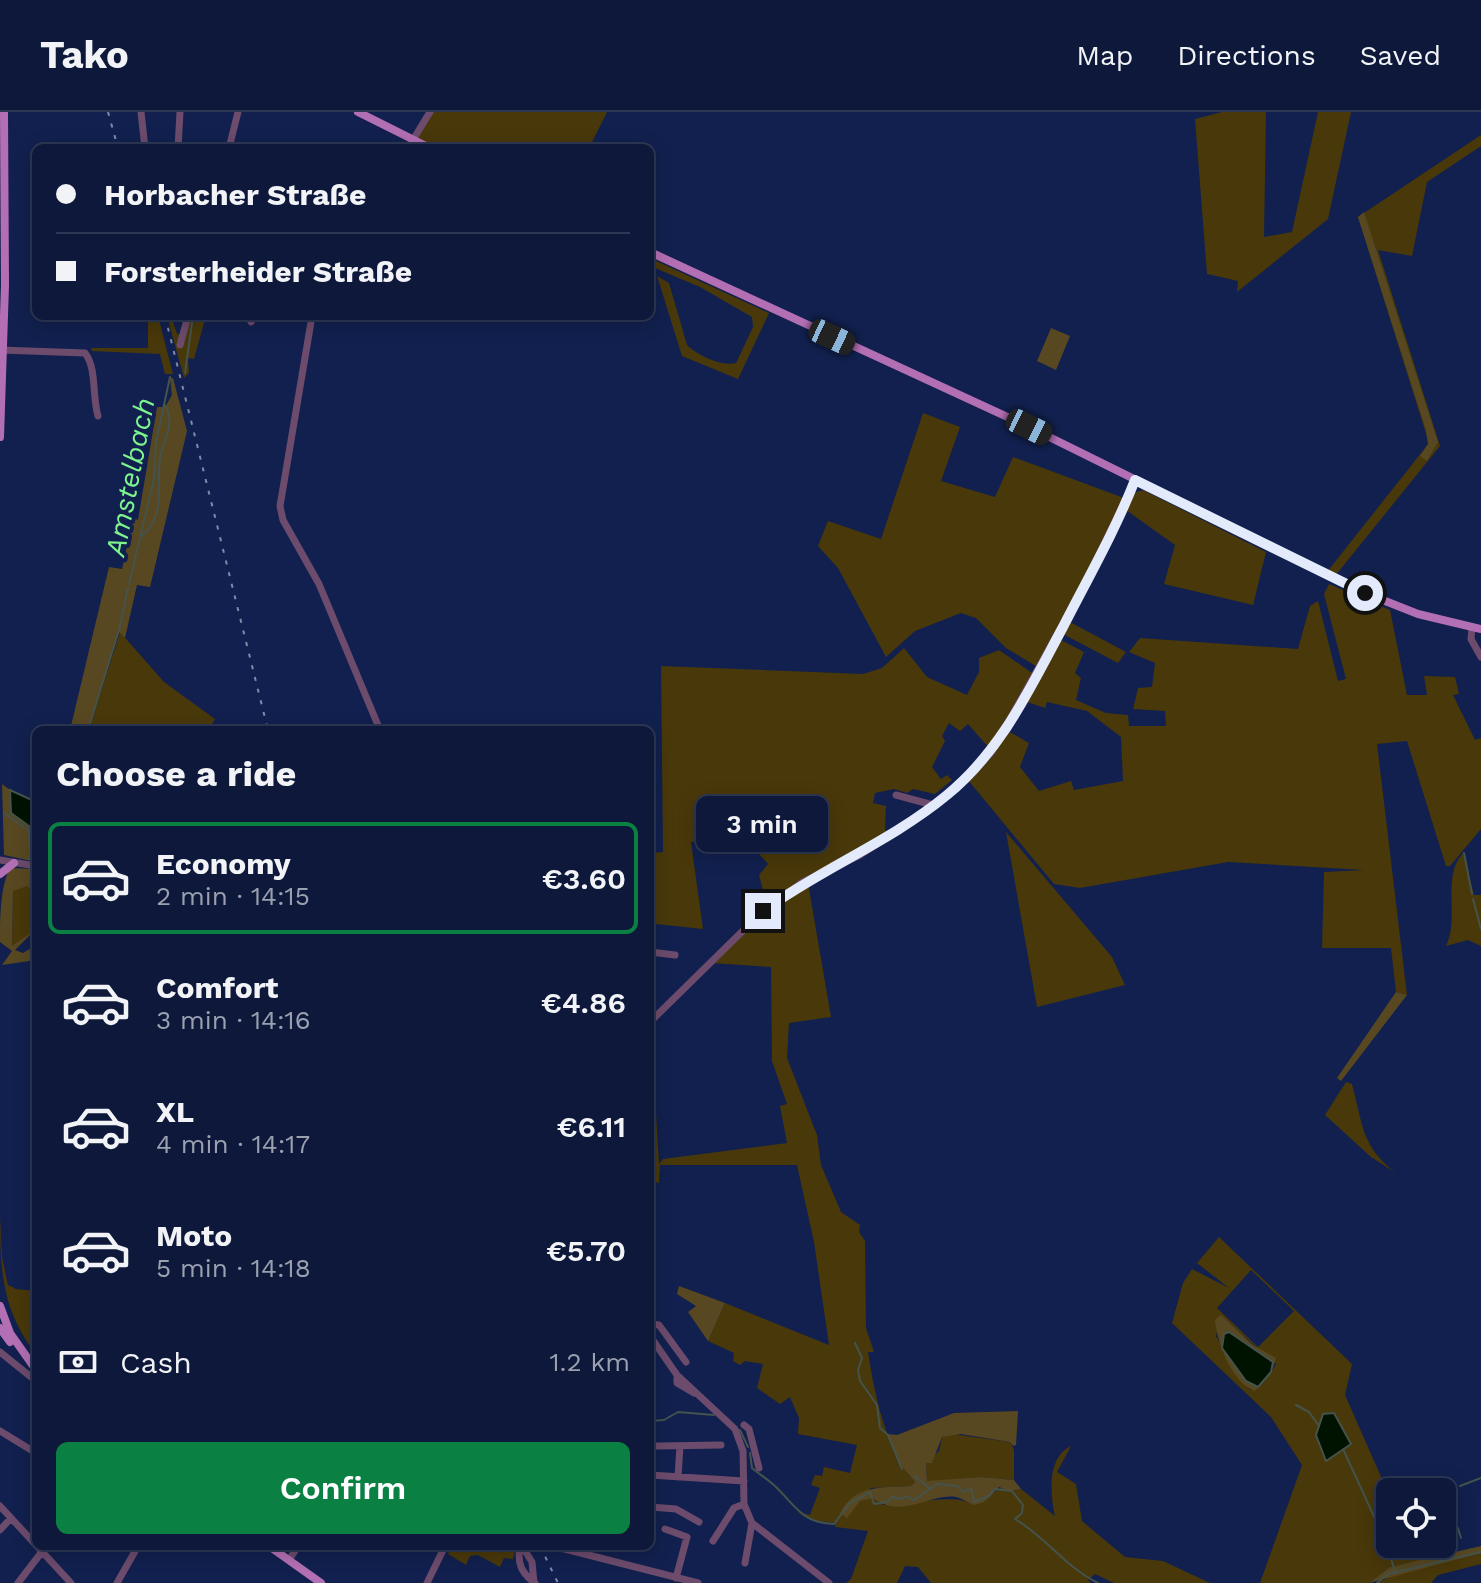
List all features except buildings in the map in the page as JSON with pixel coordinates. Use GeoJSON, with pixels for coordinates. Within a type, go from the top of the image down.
{"type":"FeatureCollection","features":[{"type":"Feature","properties":{"kind":"main road"},"geometry":{"type":"LineString","coordinates":[[0,437],[4,112]]}},
{"type":"Feature","properties":{"kind":"main road"},"geometry":{"type":"LineString","coordinates":[[358,112],[422,144]]}},
{"type":"Feature","properties":{"kind":"main road"},"geometry":{"type":"LineString","coordinates":[[654,254],[1384,601],[1476,628]]}},
{"type":"Feature","properties":{"kind":"main road"},"geometry":{"type":"LineString","coordinates":[[0,874],[14,863]]}},
{"type":"Feature","properties":{"kind":"main road"},"geometry":{"type":"LineString","coordinates":[[0,1306],[10,1333],[32,1370]]}},
{"type":"Feature","properties":{"kind":"main road"},"geometry":{"type":"LineString","coordinates":[[0,1328],[32,1370]]}},
{"type":"Feature","properties":{"kind":"main road"},"geometry":{"type":"LineString","coordinates":[[275,1550],[321,1583]]}},
{"type":"Feature","properties":{"kind":"street"},"geometry":{"type":"LineString","coordinates":[[141,112],[145,144]]}},
{"type":"Feature","properties":{"kind":"street"},"geometry":{"type":"LineString","coordinates":[[178,144],[180,112]]}},
{"type":"Feature","properties":{"kind":"street"},"geometry":{"type":"LineString","coordinates":[[230,144],[238,112]]}},
{"type":"Feature","properties":{"kind":"street"},"geometry":{"type":"LineString","coordinates":[[411,144],[430,112]]}},
{"type":"Feature","properties":{"kind":"street"},"geometry":{"type":"LineString","coordinates":[[180,345],[187,320]]}},
{"type":"Feature","properties":{"kind":"street"},"geometry":{"type":"LineString","coordinates":[[311,320],[280,506],[283,520],[327,603],[378,726]]}},
{"type":"Feature","properties":{"kind":"street"},"geometry":{"type":"LineString","coordinates":[[2,350],[85,353],[92,363],[92,396],[98,416]]}},
{"type":"Feature","properties":{"kind":"street"},"geometry":{"type":"LineString","coordinates":[[654,1018],[763,911],[801,883],[860,855],[933,805],[983,761],[1004,734],[1106,545],[1135,480]]}},
{"type":"Feature","properties":{"kind":"street"},"geometry":{"type":"LineString","coordinates":[[1476,628],[1471,639],[1481,657]]}},
{"type":"Feature","properties":{"kind":"street"},"geometry":{"type":"LineString","coordinates":[[896,795],[933,805]]}},
{"type":"Feature","properties":{"kind":"street"},"geometry":{"type":"LineString","coordinates":[[0,860],[32,865]]}},
{"type":"Feature","properties":{"kind":"street"},"geometry":{"type":"LineString","coordinates":[[654,952],[675,955]]}},
{"type":"Feature","properties":{"kind":"street"},"geometry":{"type":"LineString","coordinates":[[654,1325],[659,1325],[686,1362]]}},
{"type":"Feature","properties":{"kind":"street"},"geometry":{"type":"LineString","coordinates":[[654,1338],[656,1344]]}},
{"type":"Feature","properties":{"kind":"street"},"geometry":{"type":"LineString","coordinates":[[654,1341],[677,1375],[677,1383],[689,1393],[696,1393],[730,1422],[759,1468]]}},
{"type":"Feature","properties":{"kind":"street"},"geometry":{"type":"LineString","coordinates":[[0,1352],[32,1372]]}},
{"type":"Feature","properties":{"kind":"street"},"geometry":{"type":"LineString","coordinates":[[744,1425],[749,1450],[744,1504],[752,1523],[818,1580],[829,1583]]}},
{"type":"Feature","properties":{"kind":"street"},"geometry":{"type":"LineString","coordinates":[[0,1431],[32,1451]]}},
{"type":"Feature","properties":{"kind":"street"},"geometry":{"type":"LineString","coordinates":[[657,1446],[721,1445]]}},
{"type":"Feature","properties":{"kind":"street"},"geometry":{"type":"LineString","coordinates":[[678,1477],[680,1446]]}},
{"type":"Feature","properties":{"kind":"street"},"geometry":{"type":"LineString","coordinates":[[654,1475],[744,1481]]}},
{"type":"Feature","properties":{"kind":"street"},"geometry":{"type":"LineString","coordinates":[[713,1541],[734,1508],[744,1504]]}},
{"type":"Feature","properties":{"kind":"street"},"geometry":{"type":"LineString","coordinates":[[0,1506],[32,1541]]}},
{"type":"Feature","properties":{"kind":"street"},"geometry":{"type":"LineString","coordinates":[[654,1507],[676,1509],[699,1522]]}},
{"type":"Feature","properties":{"kind":"street"},"geometry":{"type":"LineString","coordinates":[[0,1530],[11,1518]]}},
{"type":"Feature","properties":{"kind":"street"},"geometry":{"type":"LineString","coordinates":[[745,1563],[752,1523]]}},
{"type":"Feature","properties":{"kind":"street"},"geometry":{"type":"LineString","coordinates":[[665,1529],[687,1537],[676,1578]]}},
{"type":"Feature","properties":{"kind":"street"},"geometry":{"type":"LineString","coordinates":[[18,1583],[38,1550]]}},
{"type":"Feature","properties":{"kind":"street"},"geometry":{"type":"LineString","coordinates":[[40,1550],[71,1583]]}},
{"type":"Feature","properties":{"kind":"street"},"geometry":{"type":"LineString","coordinates":[[117,1583],[136,1550]]}},
{"type":"Feature","properties":{"kind":"street"},"geometry":{"type":"LineString","coordinates":[[289,1560],[295,1550]]}},
{"type":"Feature","properties":{"kind":"street"},"geometry":{"type":"LineString","coordinates":[[427,1583],[443,1550]]}},
{"type":"Feature","properties":{"kind":"street"},"geometry":{"type":"LineString","coordinates":[[520,1550],[518,1560],[522,1571],[534,1583]]}},
{"type":"Feature","properties":{"kind":"street"},"geometry":{"type":"LineString","coordinates":[[525,1550],[531,1557],[534,1583]]}},
{"type":"Feature","properties":{"kind":"street"},"geometry":{"type":"LineString","coordinates":[[568,1550],[698,1583]]}},
{"type":"Feature","properties":{"kind":"shaded area"},"geometry":{"type":"Polygon","coordinates":[[[426,112],[607,112],[591,144],[412,144],[409,141],[426,112]]]}},
{"type":"Feature","properties":{"kind":"shaded area"},"geometry":{"type":"Polygon","coordinates":[[[1222,112],[1266,112],[1264,237],[1292,232],[1318,112],[1351,112],[1328,219],[1237,292],[1238,281],[1207,274],[1195,119],[1222,112]]]}},
{"type":"Feature","properties":{"kind":"shaded area"},"geometry":{"type":"Polygon","coordinates":[[[1481,135],[1481,146],[1427,182],[1412,256],[1378,250],[1440,446],[1335,576],[1327,572],[1429,443],[1358,217],[1481,135]]]}},
{"type":"Feature","properties":{"kind":"shaded area"},"geometry":{"type":"Polygon","coordinates":[[[1364,212],[1438,442],[1427,461],[1420,456],[1428,444],[1426,430],[1358,217],[1364,212]]]}},
{"type":"Feature","properties":{"kind":"shaded area"},"geometry":{"type":"Polygon","coordinates":[[[654,260],[769,313],[738,379],[682,356],[657,276],[669,283],[687,345],[710,359],[736,363],[753,327],[752,317],[700,287],[655,268],[654,260]]]}},
{"type":"Feature","properties":{"kind":"shaded area"},"geometry":{"type":"Polygon","coordinates":[[[148,320],[159,320],[173,374],[165,374],[160,354],[92,351],[91,348],[148,348],[148,320]]]}},
{"type":"Feature","properties":{"kind":"shaded area"},"geometry":{"type":"Polygon","coordinates":[[[168,320],[172,320],[177,334],[184,335],[189,320],[205,320],[194,359],[188,358],[189,373],[184,378],[168,320]]]}},
{"type":"Feature","properties":{"kind":"shaded area"},"geometry":{"type":"Polygon","coordinates":[[[1051,328],[1070,336],[1056,370],[1037,361],[1051,328]]]}},
{"type":"Feature","properties":{"kind":"shaded area"},"geometry":{"type":"Polygon","coordinates":[[[170,378],[173,378],[187,431],[150,587],[137,585],[125,638],[119,632],[90,726],[71,726],[109,567],[122,569],[133,518],[138,520],[157,407],[165,407],[172,395],[170,378]]]}},
{"type":"Feature","properties":{"kind":"shaded area"},"geometry":{"type":"Polygon","coordinates":[[[923,413],[960,427],[941,481],[995,497],[1013,457],[1124,498],[1039,668],[1006,648],[976,618],[961,613],[915,631],[886,657],[838,568],[818,546],[828,521],[881,539],[923,413]]]}},
{"type":"Feature","properties":{"kind":"shaded area"},"geometry":{"type":"Polygon","coordinates":[[[1143,490],[1266,552],[1253,605],[1164,584],[1175,545],[1126,510],[1134,493],[1143,490]]]}},
{"type":"Feature","properties":{"kind":"shaded area"},"geometry":{"type":"Polygon","coordinates":[[[1329,584],[1390,610],[1407,695],[1427,695],[1424,676],[1455,677],[1459,694],[1453,695],[1475,740],[1481,738],[1481,829],[1450,866],[1446,866],[1407,741],[1377,744],[1407,995],[1396,992],[1391,948],[1322,948],[1324,872],[1364,870],[1228,862],[1080,888],[1054,884],[968,780],[1010,732],[1029,743],[1020,767],[1039,791],[1071,781],[1074,790],[1123,781],[1121,737],[1087,711],[1047,702],[1045,708],[1027,702],[1059,639],[1084,652],[1075,673],[1081,678],[1076,700],[1106,713],[1128,715],[1129,726],[1166,726],[1165,711],[1133,709],[1138,688],[1152,687],[1155,663],[1129,652],[1140,638],[1298,649],[1310,606],[1318,601],[1338,681],[1346,679],[1324,594],[1329,584]]]}},
{"type":"Feature","properties":{"kind":"shaded area"},"geometry":{"type":"Polygon","coordinates":[[[1068,621],[1126,652],[1118,663],[1063,634],[1068,621]]]}},
{"type":"Feature","properties":{"kind":"shaded area"},"geometry":{"type":"Polygon","coordinates":[[[120,632],[164,682],[215,719],[211,726],[90,726],[120,632]]]}},
{"type":"Feature","properties":{"kind":"shaded area"},"geometry":{"type":"Polygon","coordinates":[[[904,648],[927,677],[967,695],[979,672],[979,658],[999,650],[1035,675],[990,749],[968,724],[960,731],[949,723],[942,736],[945,741],[932,767],[941,779],[947,775],[952,780],[935,794],[913,789],[907,793],[894,789],[875,793],[873,803],[886,806],[885,830],[888,834],[875,844],[767,905],[759,875],[768,864],[742,834],[691,842],[703,929],[656,924],[654,853],[663,852],[661,666],[863,674],[882,668],[904,648]]]}},
{"type":"Feature","properties":{"kind":"shaded area"},"geometry":{"type":"Polygon","coordinates":[[[2,784],[10,790],[13,810],[32,828],[32,861],[4,855],[2,784]]]}},
{"type":"Feature","properties":{"kind":"shaded area"},"geometry":{"type":"Polygon","coordinates":[[[10,790],[32,800],[32,828],[11,813],[10,790]]]}},
{"type":"Feature","properties":{"kind":"shaded area"},"geometry":{"type":"Polygon","coordinates":[[[1006,832],[1112,957],[1125,985],[1037,1007],[1006,832]]]}},
{"type":"Feature","properties":{"kind":"shaded area"},"geometry":{"type":"Polygon","coordinates":[[[1463,853],[1474,895],[1481,895],[1481,946],[1468,940],[1446,946],[1450,935],[1453,874],[1463,853]]]}},
{"type":"Feature","properties":{"kind":"shaded area"},"geometry":{"type":"Polygon","coordinates":[[[10,868],[32,869],[32,891],[27,886],[13,891],[12,946],[32,932],[15,950],[23,953],[32,947],[32,961],[2,965],[12,951],[0,942],[2,894],[10,868]]]}},
{"type":"Feature","properties":{"kind":"shaded area"},"geometry":{"type":"Polygon","coordinates":[[[808,883],[831,1017],[789,1023],[787,1058],[817,1135],[821,1165],[841,1212],[860,1225],[859,1232],[865,1241],[866,1328],[874,1352],[868,1352],[874,1386],[889,1438],[915,1482],[911,1486],[871,1488],[849,1510],[860,1501],[873,1497],[883,1505],[940,1500],[966,1502],[987,1497],[1002,1487],[1010,1491],[1021,1489],[1055,1516],[1052,1497],[1054,1467],[1063,1451],[1071,1446],[1057,1472],[1076,1484],[1082,1521],[1125,1557],[1163,1561],[1210,1583],[1114,1583],[1095,1574],[1088,1580],[1091,1583],[931,1583],[918,1567],[905,1566],[897,1583],[846,1583],[851,1579],[868,1531],[835,1527],[835,1523],[811,1520],[797,1512],[810,1515],[820,1488],[811,1485],[815,1475],[822,1476],[824,1467],[850,1473],[857,1445],[798,1434],[799,1418],[790,1397],[780,1404],[757,1388],[763,1364],[745,1361],[740,1365],[733,1361],[734,1353],[708,1341],[725,1303],[829,1345],[814,1242],[797,1165],[660,1165],[659,1183],[654,1182],[654,1113],[659,1164],[663,1159],[787,1143],[780,1106],[787,1104],[772,1061],[771,967],[711,963],[745,929],[808,883]]]}},
{"type":"Feature","properties":{"kind":"shaded area"},"geometry":{"type":"Polygon","coordinates":[[[19,886],[27,886],[32,891],[32,932],[12,947],[13,891],[19,886]]]}},
{"type":"Feature","properties":{"kind":"shaded area"},"geometry":{"type":"Polygon","coordinates":[[[1396,992],[1407,995],[1341,1081],[1337,1078],[1396,992]]]}},
{"type":"Feature","properties":{"kind":"shaded area"},"geometry":{"type":"Polygon","coordinates":[[[1346,1082],[1352,1084],[1370,1144],[1396,1173],[1371,1157],[1325,1115],[1346,1082]]]}},
{"type":"Feature","properties":{"kind":"shaded area"},"geometry":{"type":"Polygon","coordinates":[[[0,1216],[2,1257],[8,1285],[32,1291],[32,1348],[10,1305],[1,1254],[0,1216]]]}},
{"type":"Feature","properties":{"kind":"shaded area"},"geometry":{"type":"Polygon","coordinates":[[[1219,1237],[1352,1364],[1345,1395],[1382,1478],[1376,1478],[1376,1558],[1428,1559],[1390,1567],[1369,1583],[1260,1583],[1302,1465],[1271,1417],[1172,1323],[1183,1283],[1192,1269],[1229,1288],[1197,1263],[1219,1237]],[[1251,1270],[1217,1308],[1258,1347],[1294,1311],[1251,1270]],[[1221,1316],[1216,1336],[1238,1376],[1250,1390],[1271,1374],[1276,1364],[1221,1316]]]}},
{"type":"Feature","properties":{"kind":"shaded area"},"geometry":{"type":"Polygon","coordinates":[[[679,1286],[725,1303],[708,1341],[688,1312],[696,1306],[677,1294],[679,1286]]]}},
{"type":"Feature","properties":{"kind":"shaded area"},"geometry":{"type":"Polygon","coordinates":[[[1221,1315],[1253,1345],[1276,1358],[1271,1374],[1255,1391],[1239,1380],[1227,1361],[1215,1320],[1221,1315]]]}},
{"type":"Feature","properties":{"kind":"shaded area"},"geometry":{"type":"Polygon","coordinates":[[[1229,1332],[1273,1362],[1271,1372],[1258,1387],[1246,1381],[1222,1348],[1224,1334],[1229,1332]]]}},
{"type":"Feature","properties":{"kind":"shaded area"},"geometry":{"type":"Polygon","coordinates":[[[1018,1411],[1016,1445],[961,1434],[942,1437],[932,1463],[926,1463],[927,1481],[981,1477],[1014,1480],[1021,1489],[1010,1491],[999,1487],[984,1502],[974,1505],[946,1497],[895,1507],[873,1498],[860,1501],[847,1518],[840,1513],[862,1492],[911,1486],[915,1482],[900,1464],[888,1434],[897,1435],[954,1413],[1018,1411]]]}},
{"type":"Feature","properties":{"kind":"shaded area"},"geometry":{"type":"Polygon","coordinates":[[[1334,1413],[1351,1444],[1326,1461],[1316,1435],[1323,1414],[1334,1413]]]}},
{"type":"Feature","properties":{"kind":"shaded area"},"geometry":{"type":"Polygon","coordinates":[[[952,1434],[1010,1442],[1014,1450],[1014,1480],[981,1477],[927,1482],[926,1463],[939,1451],[942,1437],[952,1434]]]}},
{"type":"Feature","properties":{"kind":"shaded area"},"geometry":{"type":"Polygon","coordinates":[[[1481,1546],[1481,1553],[1369,1583],[1390,1567],[1429,1558],[1456,1558],[1456,1552],[1481,1546]]]}},
{"type":"Feature","properties":{"kind":"shaded area"},"geometry":{"type":"Polygon","coordinates":[[[450,1550],[515,1550],[513,1559],[504,1558],[500,1567],[478,1555],[470,1556],[466,1565],[448,1554],[450,1550]]]}},
{"type":"Feature","properties":{"kind":"shaded area"},"geometry":{"type":"Polygon","coordinates":[[[1481,1553],[1481,1564],[1438,1575],[1431,1583],[1378,1583],[1391,1576],[1481,1553]]]}},
{"type":"Feature","properties":{"kind":"waterway","name":"Amstelbach"},"geometry":{"type":"LineString","coordinates":[[185,373],[192,320]]}},
{"type":"Feature","properties":{"kind":"waterway","name":"Amstelbach"},"geometry":{"type":"LineString","coordinates":[[129,584],[154,479],[156,442],[170,377]]}},
{"type":"Feature","properties":{"kind":"waterway"},"geometry":{"type":"LineString","coordinates":[[142,536],[158,509],[160,458],[169,424],[164,404]]}},
{"type":"Feature","properties":{"kind":"waterway","name":"Amstelbach"},"geometry":{"type":"LineString","coordinates":[[89,726],[119,630],[128,588]]}},
{"type":"Feature","properties":{"kind":"waterway"},"geometry":{"type":"LineString","coordinates":[[4,813],[29,831],[30,853]]}},
{"type":"Feature","properties":{"kind":"waterway"},"geometry":{"type":"LineString","coordinates":[[1464,853],[1472,894]]}},
{"type":"Feature","properties":{"kind":"waterway","name":"Amstelbach"},"geometry":{"type":"LineString","coordinates":[[28,859],[32,855]]}},
{"type":"Feature","properties":{"kind":"waterway"},"geometry":{"type":"LineString","coordinates":[[1473,899],[1481,929]]}},
{"type":"Feature","properties":{"kind":"waterway"},"geometry":{"type":"LineString","coordinates":[[855,1343],[862,1358],[858,1370],[860,1381],[877,1405],[880,1428],[888,1435],[902,1469]]}},
{"type":"Feature","properties":{"kind":"waterway"},"geometry":{"type":"LineString","coordinates":[[1296,1405],[1309,1412],[1319,1426]]}},
{"type":"Feature","properties":{"kind":"waterway","name":"Amstelbach"},"geometry":{"type":"LineString","coordinates":[[654,1421],[664,1420],[678,1412],[714,1415]]}},
{"type":"Feature","properties":{"kind":"waterway","name":"Amstelbach"},"geometry":{"type":"LineString","coordinates":[[740,1430],[748,1447]]}},
{"type":"Feature","properties":{"kind":"waterway"},"geometry":{"type":"LineString","coordinates":[[1344,1451],[1387,1545],[1395,1572]]}},
{"type":"Feature","properties":{"kind":"waterway","name":"Amstelbach"},"geometry":{"type":"LineString","coordinates":[[750,1453],[752,1468],[801,1513],[823,1523],[834,1524],[849,1504],[870,1492],[874,1504],[887,1502],[892,1497],[901,1499],[907,1496],[914,1500],[937,1484],[956,1486],[964,1492],[971,1488],[974,1502],[989,1496],[995,1489],[1012,1491],[1023,1505],[1022,1513],[1015,1519],[1075,1569],[1098,1583]]}},
{"type":"Feature","properties":{"kind":"waterway"},"geometry":{"type":"LineString","coordinates":[[915,1476],[929,1488]]}},
{"type":"Feature","properties":{"kind":"waterway"},"geometry":{"type":"LineString","coordinates":[[1460,1486],[1481,1478]]}},
{"type":"Feature","properties":{"kind":"waterway"},"geometry":{"type":"LineString","coordinates":[[1458,1528],[1461,1538]]}},
{"type":"Feature","properties":{"kind":"waterway","name":"Amstelbach"},"geometry":{"type":"LineString","coordinates":[[1377,1583],[1388,1574],[1481,1552]]}},
{"type":"Feature","properties":{"kind":"railway"},"geometry":{"type":"LineString","coordinates":[[108,112],[117,144]]}},
{"type":"Feature","properties":{"kind":"railway"},"geometry":{"type":"LineString","coordinates":[[166,320],[267,726]]}},
{"type":"Feature","properties":{"kind":"railway"},"geometry":{"type":"LineString","coordinates":[[542,1550],[558,1583]]}},
{"type":"Feature","properties":{"kind":"route"},"geometry":{"type":"LineString","coordinates":[[763,911],[801,883],[860,855],[898,830],[948,795],[991,753],[1039,672],[1122,513],[1135,480],[1365,593]]}}]}
